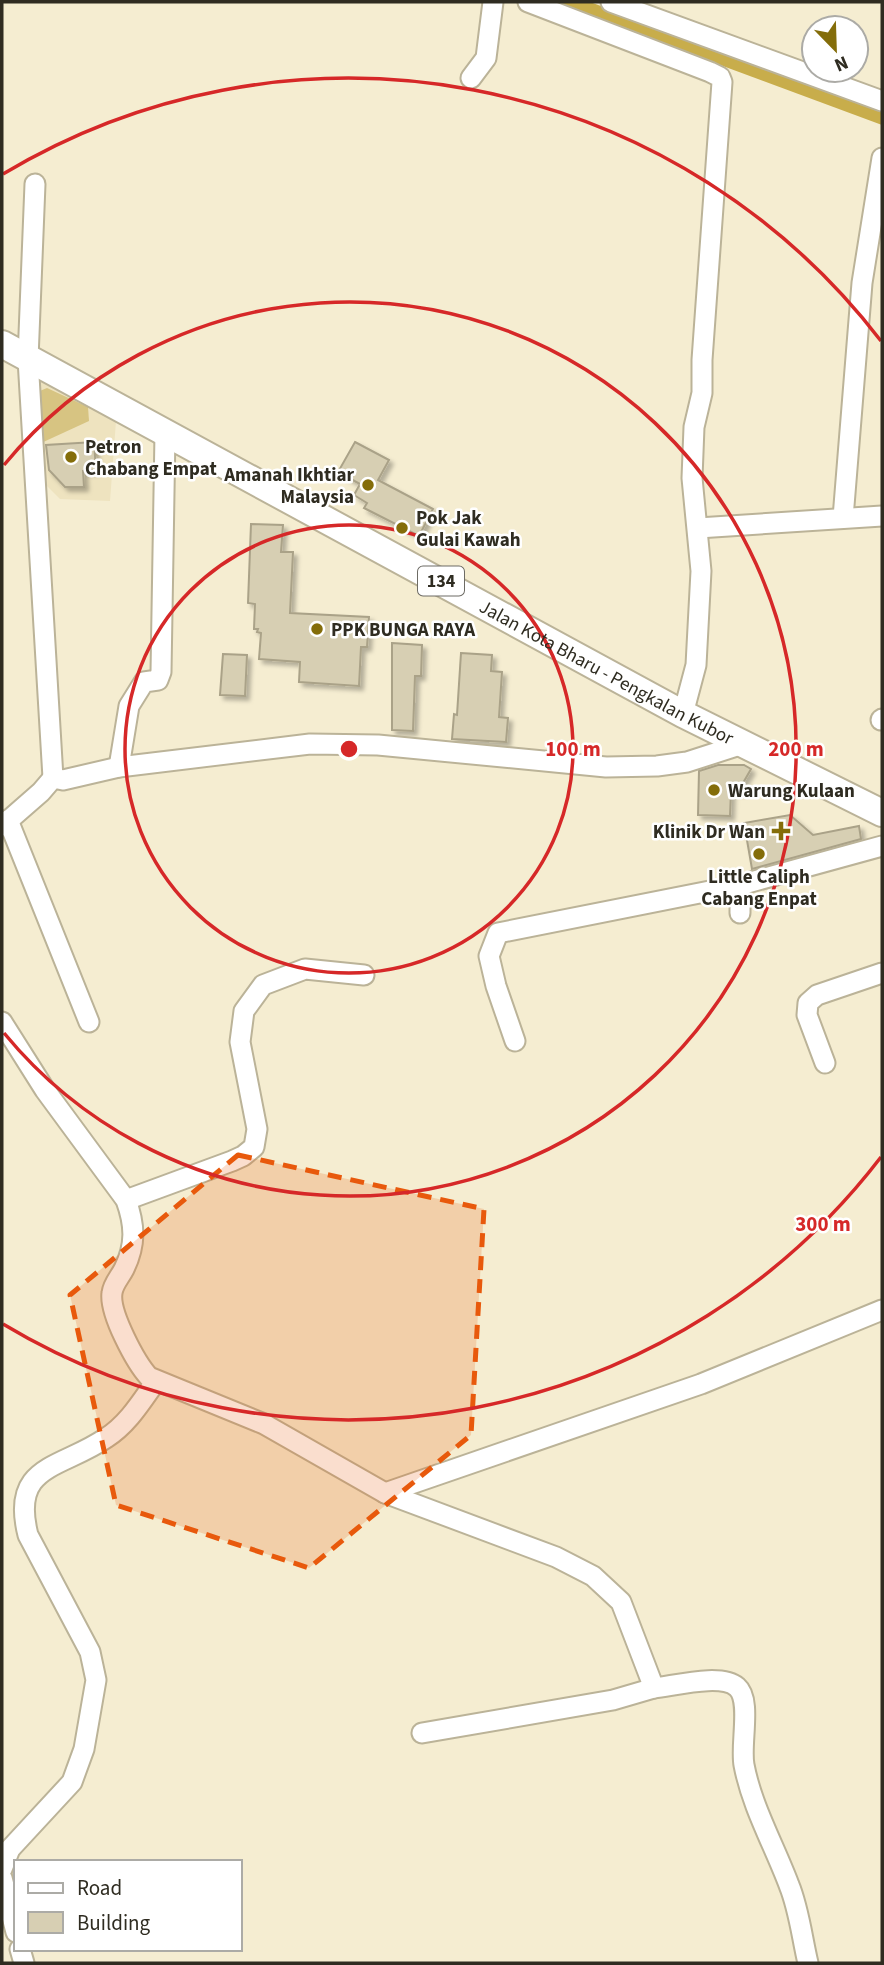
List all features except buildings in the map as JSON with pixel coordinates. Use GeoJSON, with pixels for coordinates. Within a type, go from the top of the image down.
{"type":"FeatureCollection","features":[{"type":"Feature","properties":{"kind":"main road","name":"Jalan Kota Bharu - Pengkalan Kubor"},"geometry":{"type":"LineString","coordinates":[[2,344],[683,713],[882,813]]}},
{"type":"Feature","properties":{"kind":"street"},"geometry":{"type":"LineString","coordinates":[[471,78],[486,58],[493,2]]}},
{"type":"Feature","properties":{"kind":"street"},"geometry":{"type":"LineString","coordinates":[[528,2],[710,72],[722,82],[702,393],[692,437],[693,498],[701,571],[696,665],[683,713]]}},
{"type":"Feature","properties":{"kind":"street"},"geometry":{"type":"LineString","coordinates":[[611,2],[882,101]]}},
{"type":"Feature","properties":{"kind":"street"},"geometry":{"type":"LineString","coordinates":[[843,518],[862,283],[882,158]]}},
{"type":"Feature","properties":{"kind":"street"},"geometry":{"type":"LineString","coordinates":[[35,184],[28,359],[53,778],[5,823],[89,1022]]}},
{"type":"Feature","properties":{"kind":"street"},"geometry":{"type":"LineString","coordinates":[[119,767],[129,706],[144,682],[158,680],[161,672],[165,433]]}},
{"type":"Feature","properties":{"kind":"street"},"geometry":{"type":"LineString","coordinates":[[698,528],[882,516]]}},
{"type":"Feature","properties":{"kind":"street"},"geometry":{"type":"LineString","coordinates":[[53,778],[63,780],[119,767],[310,744],[378,745],[491,754],[590,767],[657,766],[705,758],[746,743]]}},
{"type":"Feature","properties":{"kind":"street"},"geometry":{"type":"LineString","coordinates":[[515,1041],[489,956],[498,933],[740,885],[882,845]]}},
{"type":"Feature","properties":{"kind":"street"},"geometry":{"type":"LineString","coordinates":[[740,885],[740,913]]}},
{"type":"Feature","properties":{"kind":"street"},"geometry":{"type":"LineString","coordinates":[[126,1200],[237,1159],[254,1147],[257,1129],[240,1042],[244,1011],[263,985],[305,969],[365,975]]}},
{"type":"Feature","properties":{"kind":"street"},"geometry":{"type":"LineString","coordinates":[[825,1063],[807,1015],[808,1003],[817,995],[882,973]]}},
{"type":"Feature","properties":{"kind":"street"},"geometry":{"type":"LineString","coordinates":[[2,1022],[46,1090],[126,1200],[132,1217],[133,1247],[112,1290],[113,1304],[141,1369],[156,1381],[264,1424],[385,1493],[556,1557],[602,1582],[621,1602],[627,1613],[654,1688]]}},
{"type":"Feature","properties":{"kind":"street"},"geometry":{"type":"LineString","coordinates":[[385,1493],[701,1384],[882,1310]]}},
{"type":"Feature","properties":{"kind":"street"},"geometry":{"type":"LineString","coordinates":[[2,1869],[10,1849],[72,1782],[78,1769],[96,1680],[90,1652],[28,1535],[23,1514],[24,1495],[36,1476],[106,1439],[133,1415],[156,1381]]}},
{"type":"Feature","properties":{"kind":"street"},"geometry":{"type":"LineString","coordinates":[[422,1733],[613,1700],[654,1688],[721,1679],[729,1682],[742,1693],[745,1704],[742,1746],[744,1765],[756,1807],[793,1894],[808,1963]]}},
{"type":"Feature","properties":{"kind":"street"},"geometry":{"type":"LineString","coordinates":[[2,1878],[14,1924]]}},
{"type":"Feature","properties":{"kind":"highlighted area"},"geometry":{"type":"Polygon","coordinates":[[[238,1155],[484,1209],[471,1435],[309,1568],[116,1505],[70,1295],[238,1155]]]}},
{"type":"Feature","properties":{"kind":"shaded area"},"geometry":{"type":"Polygon","coordinates":[[[550,2],[590,2],[800,80],[800,84],[812,84],[877,108],[882,110],[882,125],[550,2]]]}},
{"type":"Feature","properties":{"kind":"shaded area"},"geometry":{"type":"Polygon","coordinates":[[[35,378],[116,421],[110,501],[60,499],[40,479],[35,378]]]}},
{"type":"Feature","properties":{"kind":"shaded area"},"geometry":{"type":"Polygon","coordinates":[[[47,388],[88,407],[89,421],[39,444],[35,393],[47,388]]]}},
{"type":"Feature","properties":{"kind":"place","name":"Petron Chabang Empat"},"geometry":{"type":"Point","coordinates":[71,457]}},
{"type":"Feature","properties":{"kind":"place","name":"Amanah Ikhtiar Malaysia"},"geometry":{"type":"Point","coordinates":[368,485]}},
{"type":"Feature","properties":{"kind":"place","name":"Pok Jak Gulai Kawah"},"geometry":{"type":"Point","coordinates":[402,528]}},
{"type":"Feature","properties":{"kind":"place","name":"PPK BUNGA RAYA"},"geometry":{"type":"Point","coordinates":[317,629]}},
{"type":"Feature","properties":{"kind":"place","name":"Warung Kulaan"},"geometry":{"type":"Point","coordinates":[714,790]}},
{"type":"Feature","properties":{"kind":"place","name":"Klinik Dr Wan"},"geometry":{"type":"Point","coordinates":[781,831]}},
{"type":"Feature","properties":{"kind":"place","name":"Little Caliph Cabang Enpat"},"geometry":{"type":"Point","coordinates":[759,854]}}]}
